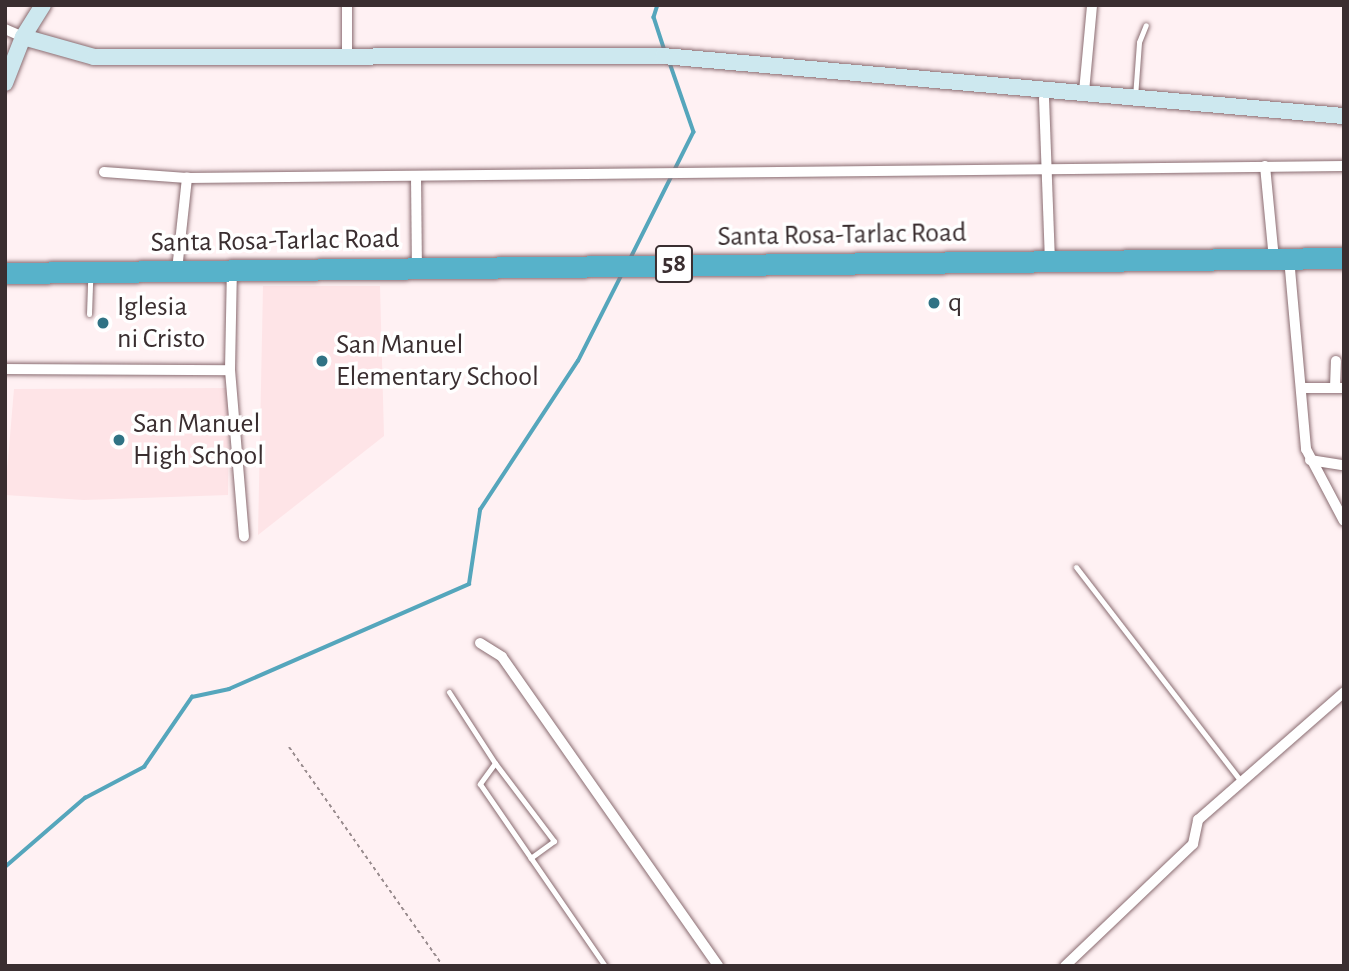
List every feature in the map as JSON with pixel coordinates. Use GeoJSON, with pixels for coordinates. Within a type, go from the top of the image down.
{"type":"FeatureCollection","features":[{"type":"Feature","properties":{"kind":"highway","name":"Santa Rosa-Tarlac Road"},"geometry":{"type":"LineString","coordinates":[[5,273],[1344,258]]}},
{"type":"Feature","properties":{"kind":"street"},"geometry":{"type":"LineString","coordinates":[[5,83],[23,37],[43,5]]}},
{"type":"Feature","properties":{"kind":"street"},"geometry":{"type":"LineString","coordinates":[[347,5],[347,58]]}},
{"type":"Feature","properties":{"kind":"street"},"geometry":{"type":"LineString","coordinates":[[1084,92],[1092,5]]}},
{"type":"Feature","properties":{"kind":"street"},"geometry":{"type":"LineString","coordinates":[[5,29],[88,57],[663,56],[1344,116]]}},
{"type":"Feature","properties":{"kind":"street"},"geometry":{"type":"LineString","coordinates":[[1044,98],[1050,261]]}},
{"type":"Feature","properties":{"kind":"street"},"geometry":{"type":"LineString","coordinates":[[1265,166],[1310,460],[1344,522]]}},
{"type":"Feature","properties":{"kind":"street"},"geometry":{"type":"LineString","coordinates":[[104,172],[187,178],[1344,166]]}},
{"type":"Feature","properties":{"kind":"street"},"geometry":{"type":"LineString","coordinates":[[416,176],[417,268]]}},
{"type":"Feature","properties":{"kind":"street"},"geometry":{"type":"LineString","coordinates":[[177,270],[187,178]]}},
{"type":"Feature","properties":{"kind":"street"},"geometry":{"type":"LineString","coordinates":[[232,270],[230,370],[244,536]]}},
{"type":"Feature","properties":{"kind":"street"},"geometry":{"type":"LineString","coordinates":[[1301,388],[1339,388],[1336,361]]}},
{"type":"Feature","properties":{"kind":"street"},"geometry":{"type":"LineString","coordinates":[[5,369],[230,370]]}},
{"type":"Feature","properties":{"kind":"street"},"geometry":{"type":"LineString","coordinates":[[1310,460],[1342,465]]}},
{"type":"Feature","properties":{"kind":"street"},"geometry":{"type":"LineString","coordinates":[[480,643],[502,657],[718,966]]}},
{"type":"Feature","properties":{"kind":"street"},"geometry":{"type":"LineString","coordinates":[[1065,966],[1193,844],[1198,820],[1344,692]]}},
{"type":"Feature","properties":{"kind":"lane"},"geometry":{"type":"LineString","coordinates":[[1135,97],[1139,42],[1146,25]]}},
{"type":"Feature","properties":{"kind":"lane"},"geometry":{"type":"LineString","coordinates":[[89,314],[90,271]]}},
{"type":"Feature","properties":{"kind":"lane"},"geometry":{"type":"LineString","coordinates":[[1076,567],[1241,780]]}},
{"type":"Feature","properties":{"kind":"lane"},"geometry":{"type":"LineString","coordinates":[[449,692],[495,763],[554,841],[531,858]]}},
{"type":"Feature","properties":{"kind":"lane"},"geometry":{"type":"LineString","coordinates":[[495,763],[480,784],[605,966]]}},
{"type":"Feature","properties":{"kind":"path"},"geometry":{"type":"LineString","coordinates":[[289,747],[443,966]]}},
{"type":"Feature","properties":{"kind":"shaded area","name":"San Manuel Elementary School"},"geometry":{"type":"Polygon","coordinates":[[[263,286],[380,286],[384,436],[258,535],[263,286]]]}},
{"type":"Feature","properties":{"kind":"shaded area","name":"San Manuel High School"},"geometry":{"type":"Polygon","coordinates":[[[229,388],[228,495],[84,500],[5,495],[14,389],[229,388]]]}},
{"type":"Feature","properties":{"kind":"waterway"},"geometry":{"type":"LineString","coordinates":[[658,5],[654,17],[665,50]]}},
{"type":"Feature","properties":{"kind":"waterway"},"geometry":{"type":"LineString","coordinates":[[669,60],[694,132],[675,170]]}},
{"type":"Feature","properties":{"kind":"waterway"},"geometry":{"type":"LineString","coordinates":[[631,257],[671,177]]}},
{"type":"Feature","properties":{"kind":"waterway"},"geometry":{"type":"LineString","coordinates":[[5,867],[85,798],[144,767],[192,697],[229,689],[469,584],[480,510],[578,361],[622,274]]}},
{"type":"Feature","properties":{"kind":"place","name":"q"},"geometry":{"type":"Point","coordinates":[934,303]}},
{"type":"Feature","properties":{"kind":"place","name":"Iglesia ni Cristo"},"geometry":{"type":"Point","coordinates":[103,323]}},
{"type":"Feature","properties":{"kind":"place","name":"San Manuel Elementary School"},"geometry":{"type":"Point","coordinates":[322,361]}},
{"type":"Feature","properties":{"kind":"place","name":"San Manuel High School"},"geometry":{"type":"Point","coordinates":[119,440]}}]}
